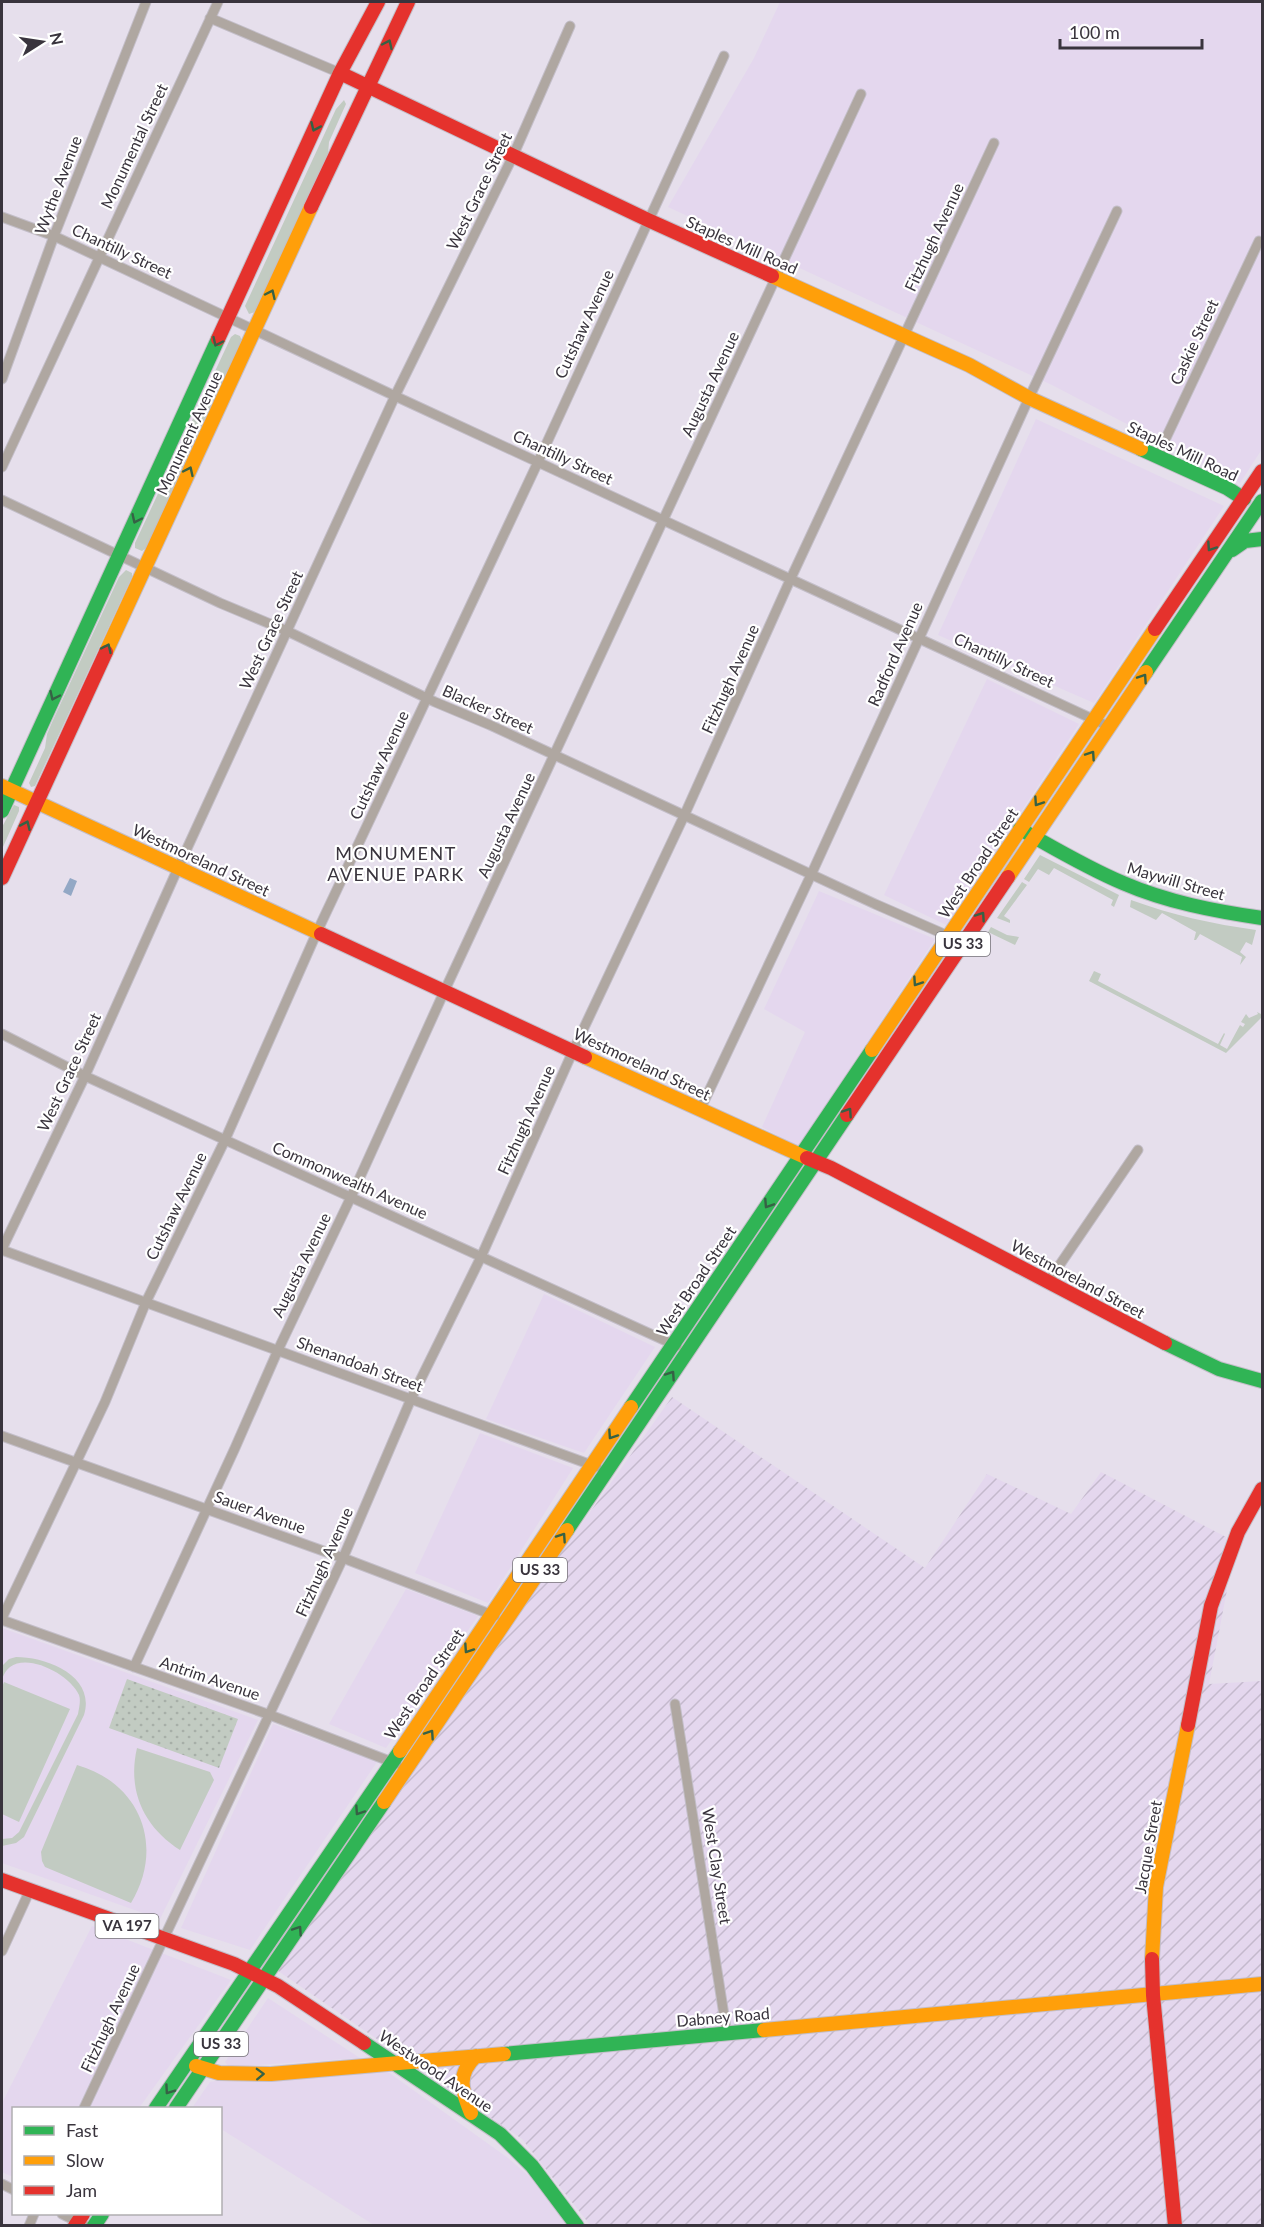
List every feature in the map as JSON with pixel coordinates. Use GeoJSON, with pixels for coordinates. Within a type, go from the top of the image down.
{"type":"FeatureCollection","features":[{"type":"Feature","properties":{"kind":"street","name":"Wythe Avenue"},"geometry":{"type":"LineString","coordinates":[[2,380],[54,236],[146,2]]}},
{"type":"Feature","properties":{"kind":"street","name":"Monumental Street"},"geometry":{"type":"LineString","coordinates":[[2,467],[218,2]]}},
{"type":"Feature","properties":{"kind":"street","name":"Monument Avenue"},"geometry":{"type":"LineString","coordinates":[[2,810],[6,788],[119,555],[339,73],[378,2]]}},
{"type":"Feature","properties":{"kind":"street","name":"Monument Avenue"},"geometry":{"type":"LineString","coordinates":[[2,878],[408,2]]}},
{"type":"Feature","properties":{"kind":"street","name":"Staples Mill Road"},"geometry":{"type":"LineString","coordinates":[[210,18],[339,73],[648,220],[969,365],[1029,398],[1227,488],[1261,506]]}},
{"type":"Feature","properties":{"kind":"street","name":"West Grace Street"},"geometry":{"type":"LineString","coordinates":[[2,1249],[85,1076],[395,396],[513,156],[570,26]]}},
{"type":"Feature","properties":{"kind":"street","name":"Cutshaw Avenue"},"geometry":{"type":"LineString","coordinates":[[2,1619],[105,1402],[146,1302],[225,1140],[317,932],[538,462],[724,56]]}},
{"type":"Feature","properties":{"kind":"street","name":"Augusta Avenue"},"geometry":{"type":"LineString","coordinates":[[134,1667],[278,1350],[861,94]]}},
{"type":"Feature","properties":{"kind":"street","name":"Fitzhugh Avenue"},"geometry":{"type":"LineString","coordinates":[[85,2107],[343,1558],[411,1399],[481,1257],[573,1051],[684,816],[791,578],[994,143]]}},
{"type":"Feature","properties":{"kind":"street","name":"Radford Avenue"},"geometry":{"type":"LineString","coordinates":[[700,1110],[812,875],[1029,398],[1117,211]]}},
{"type":"Feature","properties":{"kind":"street","name":"Chantilly Street"},"geometry":{"type":"LineString","coordinates":[[2,217],[54,236],[1110,727]]}},
{"type":"Feature","properties":{"kind":"street","name":"Caskie Street"},"geometry":{"type":"LineString","coordinates":[[1156,457],[1259,241]]}},
{"type":"Feature","properties":{"kind":"street","name":"West Broad Street"},"geometry":{"type":"LineString","coordinates":[[157,2107],[1263,471]]}},
{"type":"Feature","properties":{"kind":"street","name":"Blacker Street"},"geometry":{"type":"LineString","coordinates":[[2,500],[220,603],[287,631],[427,699],[490,725],[963,943]]}},
{"type":"Feature","properties":{"kind":"street","name":"West Broad Street"},"geometry":{"type":"LineString","coordinates":[[177,2107],[963,943],[1261,506]]}},
{"type":"Feature","properties":{"kind":"street"},"geometry":{"type":"LineString","coordinates":[[1261,506],[1263,523]]}},
{"type":"Feature","properties":{"kind":"street","name":"US 33"},"geometry":{"type":"LineString","coordinates":[[1227,554],[1245,541],[1263,539]]}},
{"type":"Feature","properties":{"kind":"street","name":"Westmoreland Street"},"geometry":{"type":"LineString","coordinates":[[6,788],[700,1110],[816,1161],[1195,1359],[1219,1369],[1263,1381]]}},
{"type":"Feature","properties":{"kind":"street","name":"Maywill Street"},"geometry":{"type":"LineString","coordinates":[[1020,829],[1104,875],[1155,895],[1206,909],[1263,918]]}},
{"type":"Feature","properties":{"kind":"street","name":"Commonwealth Avenue"},"geometry":{"type":"LineString","coordinates":[[2,1034],[85,1076],[687,1351]]}},
{"type":"Feature","properties":{"kind":"street"},"geometry":{"type":"LineString","coordinates":[[1048,1281],[1138,1150]]}},
{"type":"Feature","properties":{"kind":"street","name":"Shenandoah Street"},"geometry":{"type":"LineString","coordinates":[[2,1249],[607,1470]]}},
{"type":"Feature","properties":{"kind":"street","name":"Sauer Avenue"},"geometry":{"type":"LineString","coordinates":[[2,1436],[343,1558],[507,1620]]}},
{"type":"Feature","properties":{"kind":"street","name":"Jacque Street"},"geometry":{"type":"LineString","coordinates":[[1175,2226],[1151,1946],[1156,1887],[1211,1606],[1238,1532],[1263,1489]]}},
{"type":"Feature","properties":{"kind":"street","name":"Antrim Avenue"},"geometry":{"type":"LineString","coordinates":[[2,1619],[270,1715],[407,1768]]}},
{"type":"Feature","properties":{"kind":"street","name":"West Clay Street"},"geometry":{"type":"LineString","coordinates":[[675,1704],[727,2034]]}},
{"type":"Feature","properties":{"kind":"street","name":"VA 197"},"geometry":{"type":"LineString","coordinates":[[2,1880],[251,1971]]}},
{"type":"Feature","properties":{"kind":"street"},"geometry":{"type":"LineString","coordinates":[[2,1952],[30,1890]]}},
{"type":"Feature","properties":{"kind":"street","name":"Westwood Avenue"},"geometry":{"type":"LineString","coordinates":[[251,1971],[471,2113],[518,2150],[578,2226]]}},
{"type":"Feature","properties":{"kind":"street","name":"Dabney Road"},"geometry":{"type":"LineString","coordinates":[[189,2061],[202,2070],[231,2073],[279,2073],[1263,1984]]}},
{"type":"Feature","properties":{"kind":"street"},"geometry":{"type":"LineString","coordinates":[[471,2113],[463,2090],[462,2079],[467,2063],[476,2056]]}},
{"type":"Feature","properties":{"kind":"street"},"geometry":{"type":"LineString","coordinates":[[65,2215],[80,2221]]}},
{"type":"Feature","properties":{"kind":"shaded area"},"geometry":{"type":"Polygon","coordinates":[[[780,2],[1262,2],[1262,449],[1240,483],[1052,385],[668,207],[754,58],[780,2]]]}},
{"type":"Feature","properties":{"kind":"shaded area"},"geometry":{"type":"Polygon","coordinates":[[[344,100],[346,104],[329,142],[328,154],[323,166],[255,312],[249,314],[245,306],[336,109],[344,100]]]}},
{"type":"Feature","properties":{"kind":"shaded area"},"geometry":{"type":"Polygon","coordinates":[[[235,334],[240,336],[242,341],[146,548],[142,551],[135,548],[135,543],[231,337],[235,334]]]}},
{"type":"Feature","properties":{"kind":"shaded area"},"geometry":{"type":"Polygon","coordinates":[[[1036,419],[1224,506],[1094,703],[938,635],[1036,419]]]}},
{"type":"Feature","properties":{"kind":"shaded area"},"geometry":{"type":"Polygon","coordinates":[[[126,570],[132,573],[132,577],[35,786],[31,787],[29,783],[45,748],[47,734],[53,720],[119,577],[126,570]]]}},
{"type":"Feature","properties":{"kind":"shaded area"},"geometry":{"type":"Polygon","coordinates":[[[987,679],[1079,724],[946,925],[884,895],[987,679]]]}},
{"type":"Feature","properties":{"kind":"shaded area"},"geometry":{"type":"Polygon","coordinates":[[[14,805],[19,807],[19,811],[3,847],[2,856],[2,827],[14,805]]]}},
{"type":"Feature","properties":{"kind":"shaded area"},"geometry":{"type":"Polygon","coordinates":[[[1040,855],[1119,895],[1114,907],[1111,905],[1113,900],[1054,868],[1049,875],[1038,869],[1029,882],[1024,879],[1040,855]]]}},
{"type":"Feature","properties":{"kind":"shaded area"},"geometry":{"type":"Polygon","coordinates":[[[1022,882],[1027,885],[1004,916],[1010,920],[1010,923],[997,918],[1022,882]]]}},
{"type":"Feature","properties":{"kind":"shaded area"},"geometry":{"type":"Polygon","coordinates":[[[819,891],[935,939],[798,1147],[762,1127],[805,1032],[764,1009],[819,891]]]}},
{"type":"Feature","properties":{"kind":"shaded area"},"geometry":{"type":"Polygon","coordinates":[[[1131,900],[1193,918],[1256,930],[1252,945],[1246,942],[1240,952],[1246,957],[1240,965],[1242,957],[1200,934],[1194,940],[1196,932],[1162,913],[1156,920],[1130,907],[1131,900]]]}},
{"type":"Feature","properties":{"kind":"shaded area"},"geometry":{"type":"Polygon","coordinates":[[[991,927],[1007,935],[1019,937],[1015,945],[988,932],[991,927]]]}},
{"type":"Feature","properties":{"kind":"shaded area"},"geometry":{"type":"Polygon","coordinates":[[[1094,971],[1101,974],[1098,981],[1218,1044],[1224,1033],[1220,1045],[1227,1049],[1240,1025],[1243,1027],[1245,1024],[1241,1022],[1246,1014],[1249,1018],[1258,1014],[1257,1012],[1261,1014],[1262,1012],[1262,1017],[1226,1053],[1089,981],[1094,971]]]}},
{"type":"Feature","properties":{"kind":"shaded area"},"geometry":{"type":"Polygon","coordinates":[[[544,1294],[655,1347],[584,1453],[486,1419],[544,1294]]]}},
{"type":"Feature","properties":{"kind":"shaded area"},"geometry":{"type":"Polygon","coordinates":[[[672,1397],[925,1568],[987,1474],[1071,1514],[1101,1472],[1226,1537],[1227,1590],[1209,1684],[1262,1681],[1262,2225],[590,2225],[522,2139],[268,1964],[672,1397]]]}},
{"type":"Feature","properties":{"kind":"shaded area"},"geometry":{"type":"Polygon","coordinates":[[[480,1433],[573,1468],[488,1603],[415,1573],[480,1433]]]}},
{"type":"Feature","properties":{"kind":"shaded area"},"geometry":{"type":"Polygon","coordinates":[[[406,1589],[478,1616],[386,1748],[329,1724],[406,1589]]]}},
{"type":"Feature","properties":{"kind":"shaded area"},"geometry":{"type":"Polygon","coordinates":[[[2,1628],[258,1720],[160,1919],[2,1863],[2,1628]]]}},
{"type":"Feature","properties":{"kind":"shaded area"},"geometry":{"type":"Polygon","coordinates":[[[16,1657],[41,1661],[66,1671],[83,1689],[86,1701],[84,1715],[24,1837],[16,1843],[2,1846],[2,1839],[12,1838],[19,1832],[78,1714],[80,1702],[79,1695],[67,1680],[38,1664],[18,1663],[5,1672],[2,1679],[2,1666],[9,1659],[16,1657]]]}},
{"type":"Feature","properties":{"kind":"shaded area"},"geometry":{"type":"Polygon","coordinates":[[[127,1679],[238,1719],[219,1768],[109,1728],[127,1679]]]}},
{"type":"Feature","properties":{"kind":"shaded area"},"geometry":{"type":"Polygon","coordinates":[[[4,1682],[70,1709],[19,1822],[2,1814],[2,1687],[4,1682]]]}},
{"type":"Feature","properties":{"kind":"shaded area"},"geometry":{"type":"Polygon","coordinates":[[[273,1724],[377,1762],[250,1950],[181,1928],[273,1724]]]}},
{"type":"Feature","properties":{"kind":"shaded area"},"geometry":{"type":"Polygon","coordinates":[[[137,1748],[210,1772],[214,1780],[180,1850],[157,1830],[141,1806],[134,1779],[137,1748]]]}},
{"type":"Feature","properties":{"kind":"shaded area"},"geometry":{"type":"Polygon","coordinates":[[[77,1765],[99,1774],[117,1786],[131,1802],[141,1820],[146,1839],[146,1860],[141,1882],[131,1903],[45,1867],[42,1861],[41,1852],[77,1765]]]}},
{"type":"Feature","properties":{"kind":"shaded area"},"geometry":{"type":"Polygon","coordinates":[[[92,1926],[231,1980],[140,2107],[12,2107],[12,2177],[2,2172],[2,2103],[92,1926]]]}},
{"type":"Feature","properties":{"kind":"shaded area"},"geometry":{"type":"Polygon","coordinates":[[[268,1998],[360,2058],[229,2067],[225,2062],[268,1998]]]}},
{"type":"Feature","properties":{"kind":"shaded area"},"geometry":{"type":"Polygon","coordinates":[[[388,2072],[508,2158],[530,2177],[567,2225],[374,2225],[222,2130],[222,2107],[193,2107],[210,2082],[388,2072]]]}},
{"type":"Feature","properties":{"kind":"water"},"geometry":{"type":"Polygon","coordinates":[[[70,878],[77,881],[71,896],[63,892],[70,878]]]}},
{"type":"Feature","properties":{"kind":"traffic: fast"},"geometry":{"type":"LineString","coordinates":[[2,811],[218,339]]}},
{"type":"Feature","properties":{"kind":"traffic: fast"},"geometry":{"type":"LineString","coordinates":[[1141,449],[1227,488],[1244,499]]}},
{"type":"Feature","properties":{"kind":"traffic: fast"},"geometry":{"type":"LineString","coordinates":[[1146,672],[1262,501]]}},
{"type":"Feature","properties":{"kind":"traffic: fast"},"geometry":{"type":"LineString","coordinates":[[1232,550],[1245,541],[1262,539]]}},
{"type":"Feature","properties":{"kind":"traffic: fast"},"geometry":{"type":"LineString","coordinates":[[1020,829],[1096,871],[1140,890],[1191,905],[1262,918]]}},
{"type":"Feature","properties":{"kind":"traffic: fast"},"geometry":{"type":"LineString","coordinates":[[631,1407],[872,1050]]}},
{"type":"Feature","properties":{"kind":"traffic: fast"},"geometry":{"type":"LineString","coordinates":[[567,1530],[847,1115]]}},
{"type":"Feature","properties":{"kind":"traffic: fast"},"geometry":{"type":"LineString","coordinates":[[1165,1343],[1219,1369],[1262,1381]]}},
{"type":"Feature","properties":{"kind":"traffic: fast"},"geometry":{"type":"LineString","coordinates":[[157,2107],[400,1751]]}},
{"type":"Feature","properties":{"kind":"traffic: fast"},"geometry":{"type":"LineString","coordinates":[[177,2107],[384,1802]]}},
{"type":"Feature","properties":{"kind":"traffic: fast"},"geometry":{"type":"LineString","coordinates":[[504,2054],[764,2030]]}},
{"type":"Feature","properties":{"kind":"traffic: fast"},"geometry":{"type":"LineString","coordinates":[[364,2043],[500,2134],[532,2166],[577,2226]]}},
{"type":"Feature","properties":{"kind":"traffic: fast"},"geometry":{"type":"LineString","coordinates":[[94,2226],[101,2215]]}},
{"type":"Feature","properties":{"kind":"traffic: slow"},"geometry":{"type":"LineString","coordinates":[[106,652],[311,207]]}},
{"type":"Feature","properties":{"kind":"traffic: slow"},"geometry":{"type":"LineString","coordinates":[[772,276],[969,365],[1029,398],[1141,449]]}},
{"type":"Feature","properties":{"kind":"traffic: slow"},"geometry":{"type":"LineString","coordinates":[[872,1050],[1155,629]]}},
{"type":"Feature","properties":{"kind":"traffic: slow"},"geometry":{"type":"LineString","coordinates":[[1008,877],[1146,672]]}},
{"type":"Feature","properties":{"kind":"traffic: slow"},"geometry":{"type":"LineString","coordinates":[[2,786],[321,934]]}},
{"type":"Feature","properties":{"kind":"traffic: slow"},"geometry":{"type":"LineString","coordinates":[[585,1057],[807,1158]]}},
{"type":"Feature","properties":{"kind":"traffic: slow"},"geometry":{"type":"LineString","coordinates":[[400,1751],[631,1407]]}},
{"type":"Feature","properties":{"kind":"traffic: slow"},"geometry":{"type":"LineString","coordinates":[[384,1802],[567,1530]]}},
{"type":"Feature","properties":{"kind":"traffic: slow"},"geometry":{"type":"LineString","coordinates":[[1152,1959],[1156,1887],[1188,1725]]}},
{"type":"Feature","properties":{"kind":"traffic: slow"},"geometry":{"type":"LineString","coordinates":[[764,2030],[1262,1984]]}},
{"type":"Feature","properties":{"kind":"traffic: slow"},"geometry":{"type":"LineString","coordinates":[[196,2066],[219,2073],[271,2074],[504,2054]]}},
{"type":"Feature","properties":{"kind":"traffic: slow"},"geometry":{"type":"LineString","coordinates":[[471,2113],[463,2090],[463,2076],[476,2056]]}},
{"type":"Feature","properties":{"kind":"traffic: jam"},"geometry":{"type":"LineString","coordinates":[[218,339],[340,73],[378,2]]}},
{"type":"Feature","properties":{"kind":"traffic: jam"},"geometry":{"type":"LineString","coordinates":[[311,207],[408,2]]}},
{"type":"Feature","properties":{"kind":"traffic: jam"},"geometry":{"type":"LineString","coordinates":[[340,73],[648,220],[772,276]]}},
{"type":"Feature","properties":{"kind":"traffic: jam"},"geometry":{"type":"LineString","coordinates":[[1155,629],[1262,471]]}},
{"type":"Feature","properties":{"kind":"traffic: jam"},"geometry":{"type":"LineString","coordinates":[[2,878],[106,652]]}},
{"type":"Feature","properties":{"kind":"traffic: jam"},"geometry":{"type":"LineString","coordinates":[[847,1115],[1008,877]]}},
{"type":"Feature","properties":{"kind":"traffic: jam"},"geometry":{"type":"LineString","coordinates":[[321,934],[585,1057]]}},
{"type":"Feature","properties":{"kind":"traffic: jam"},"geometry":{"type":"LineString","coordinates":[[807,1158],[831,1168],[1165,1343]]}},
{"type":"Feature","properties":{"kind":"traffic: jam"},"geometry":{"type":"LineString","coordinates":[[1188,1725],[1211,1606],[1238,1532],[1262,1489]]}},
{"type":"Feature","properties":{"kind":"traffic: jam"},"geometry":{"type":"LineString","coordinates":[[2,1880],[234,1964],[278,1986],[364,2043]]}},
{"type":"Feature","properties":{"kind":"traffic: jam"},"geometry":{"type":"LineString","coordinates":[[1152,1959],[1153,1995],[1175,2226]]}},
{"type":"Feature","properties":{"kind":"traffic: jam"},"geometry":{"type":"LineString","coordinates":[[75,2226],[82,2215]]}},
{"type":"Feature","properties":{"kind":"district","name":"MONUMENT AVENUE PARK"},"geometry":{"type":"Point","coordinates":[396,864]}}]}
